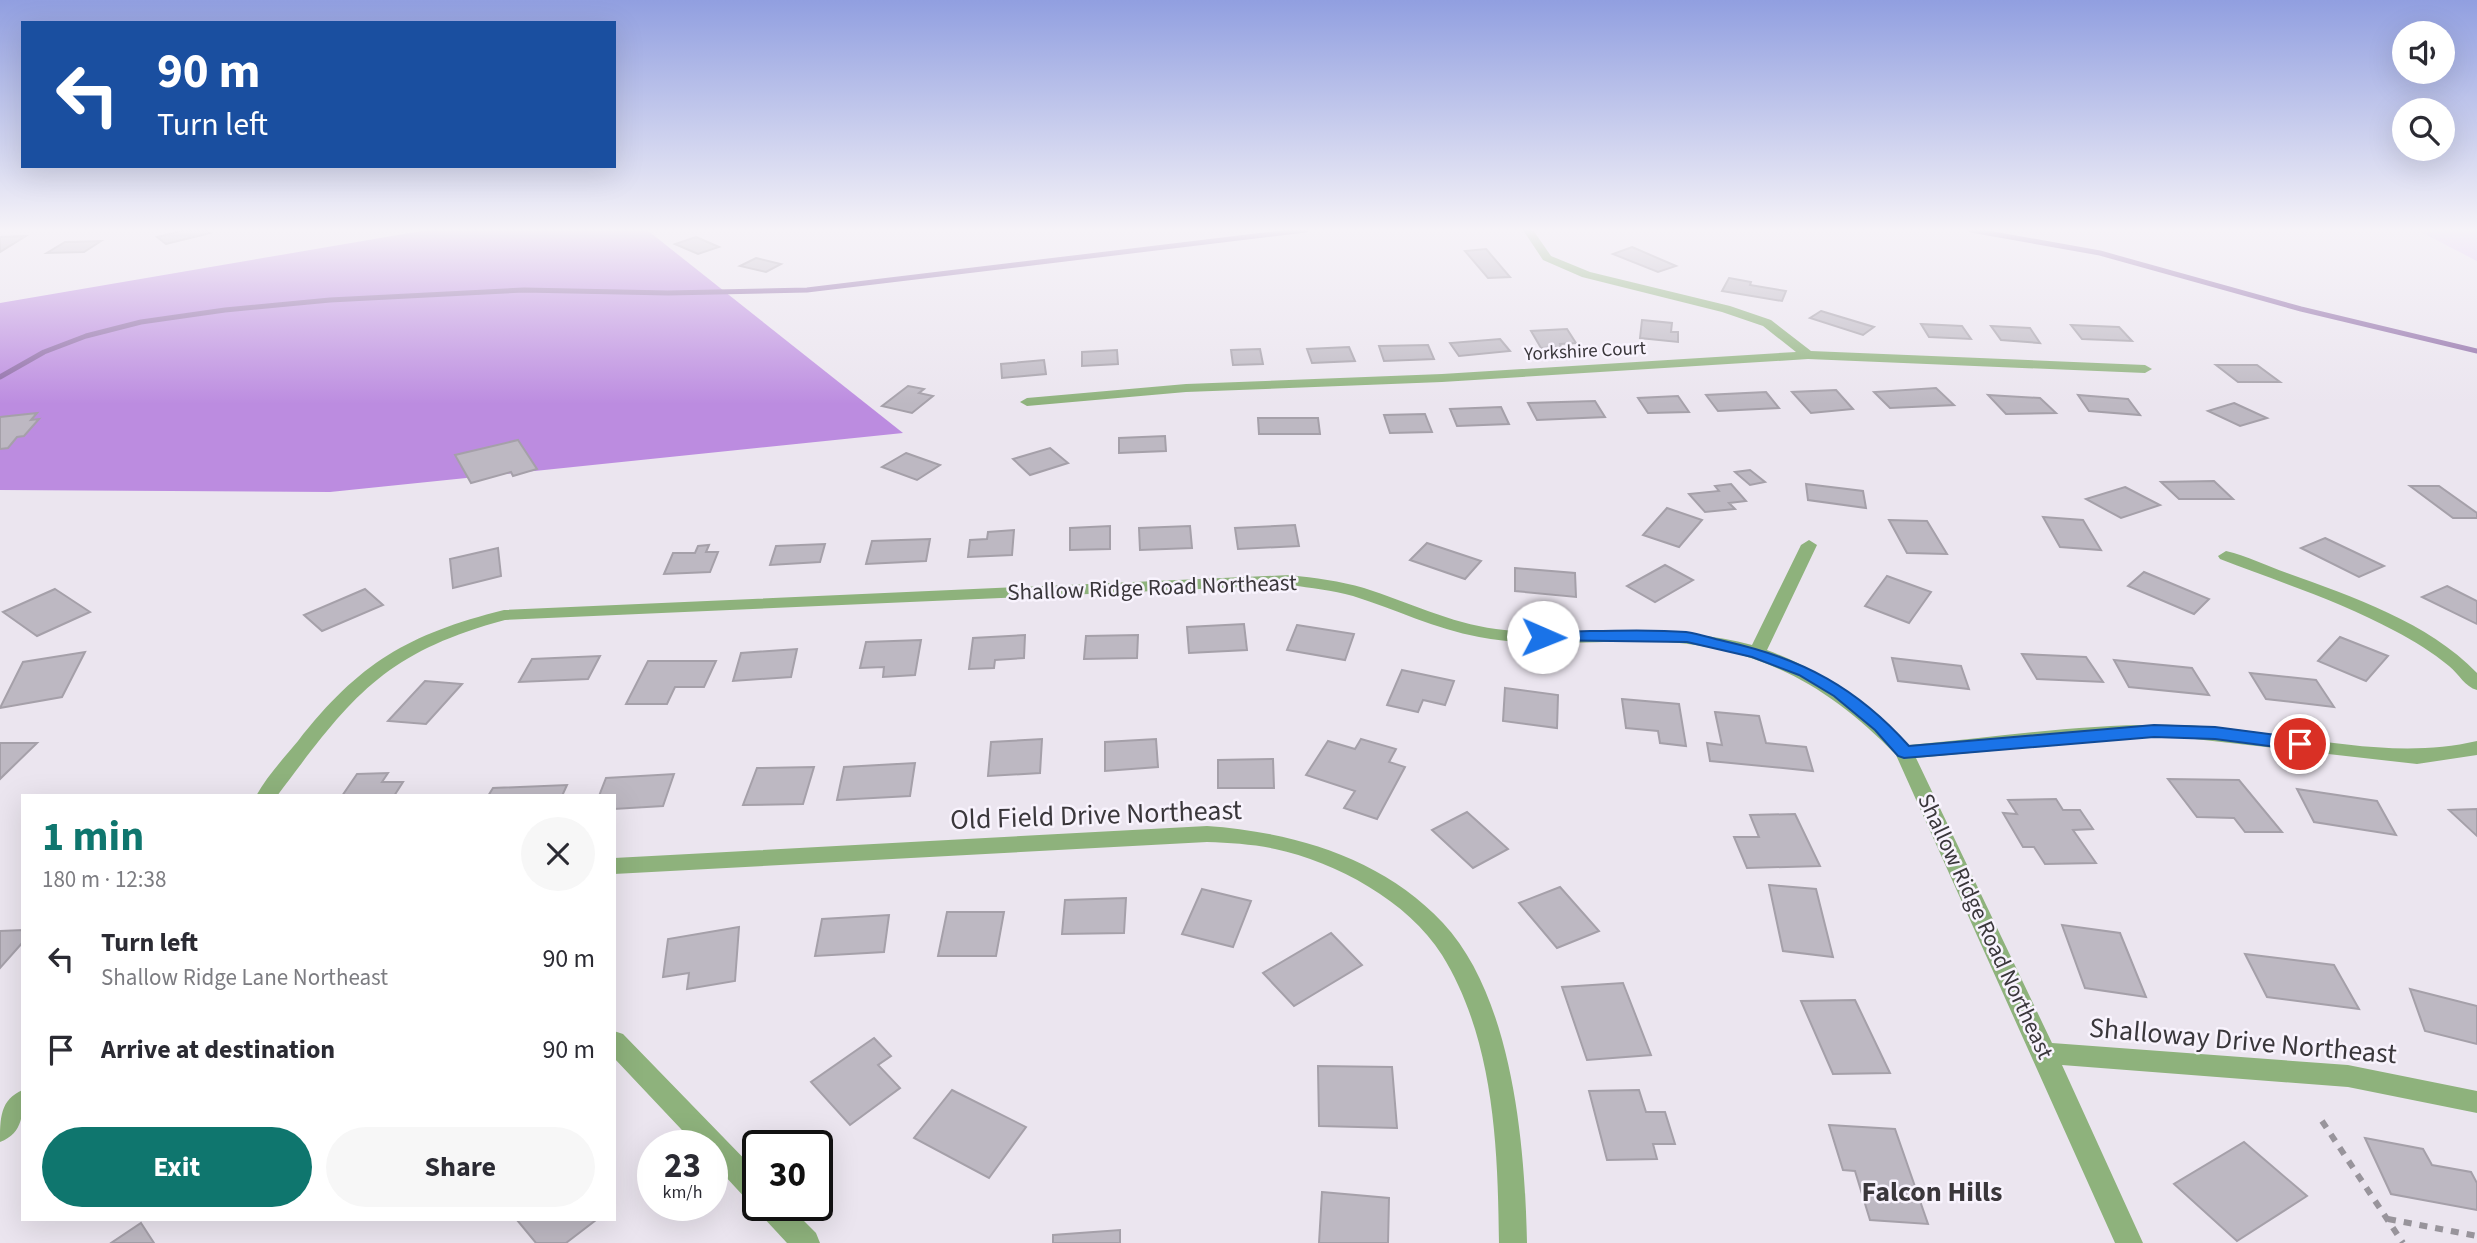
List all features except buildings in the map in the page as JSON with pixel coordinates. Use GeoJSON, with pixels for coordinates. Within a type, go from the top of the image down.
{"type":"FeatureCollection","features":[{"type":"Feature","properties":{"kind":"street"},"geometry":{"type":"LineString","coordinates":[[1640,288],[1726,309],[1767,323],[1808,355]]}},
{"type":"Feature","properties":{"kind":"street","name":"Yorkshire Court"},"geometry":{"type":"LineString","coordinates":[[1027,402],[1186,388],[1442,378],[1808,355],[2146,369]]}},
{"type":"Feature","properties":{"kind":"street"},"geometry":{"type":"LineString","coordinates":[[1757,653],[1809,545]]}},
{"type":"Feature","properties":{"kind":"street"},"geometry":{"type":"LineString","coordinates":[[2226,556],[2357,608],[2426,640],[2477,684]]}},
{"type":"Feature","properties":{"kind":"street","name":"Shallow Ridge Road Northeast"},"geometry":{"type":"LineString","coordinates":[[268,794],[328,718],[382,665],[440,634],[504,615],[533,612],[1290,580],[1326,584],[1358,592],[1479,632],[1529,636],[1687,637],[1757,653],[1805,671],[1840,692],[1881,726],[1904,752],[1918,777],[2129,1243]]}},
{"type":"Feature","properties":{"kind":"street"},"geometry":{"type":"LineString","coordinates":[[1904,752],[2131,732],[2177,731],[2417,757],[2477,748]]}},
{"type":"Feature","properties":{"kind":"street","name":"Old Field Drive Northeast"},"geometry":{"type":"LineString","coordinates":[[616,866],[1207,834],[1287,844],[1350,868],[1407,905],[1449,947],[1484,1021],[1506,1116],[1513,1194],[1513,1243]]}},
{"type":"Feature","properties":{"kind":"street"},"geometry":{"type":"LineString","coordinates":[[616,1043],[742,1175]]}},
{"type":"Feature","properties":{"kind":"street","name":"Shalloway Drive Northeast"},"geometry":{"type":"LineString","coordinates":[[2044,1053],[2348,1076],[2477,1102]]}},
{"type":"Feature","properties":{"kind":"street"},"geometry":{"type":"LineString","coordinates":[[0,1130],[21,1104]]}},
{"type":"Feature","properties":{"kind":"street"},"geometry":{"type":"LineString","coordinates":[[785,1221],[806,1243]]}},
{"type":"Feature","properties":{"kind":"path"},"geometry":{"type":"LineString","coordinates":[[2322,1121],[2403,1243]]}},
{"type":"Feature","properties":{"kind":"path"},"geometry":{"type":"LineString","coordinates":[[2388,1219],[2477,1236]]}},
{"type":"Feature","properties":{"kind":"shaded area"},"geometry":{"type":"Polygon","coordinates":[[[88,288],[720,288],[903,433],[330,492],[0,490],[0,303],[88,288]]]}},
{"type":"Feature","properties":{"kind":"waterway"},"geometry":{"type":"LineString","coordinates":[[0,377],[44,352],[86,336],[141,322],[225,310],[330,300],[524,290],[668,293],[824,288]]}},
{"type":"Feature","properties":{"kind":"waterway"},"geometry":{"type":"LineString","coordinates":[[2226,288],[2477,351]]}},
{"type":"Feature","properties":{"kind":"district","name":"Falcon Hills"},"geometry":{"type":"Point","coordinates":[1932,1191]}},
{"type":"Feature","properties":{"kind":"route"},"geometry":{"type":"LineString","coordinates":[[1543,637],[1687,637],[1757,653],[1805,671],[1840,692],[1881,726],[1904,752],[2154,731],[2215,733],[2300,744]]}}]}
